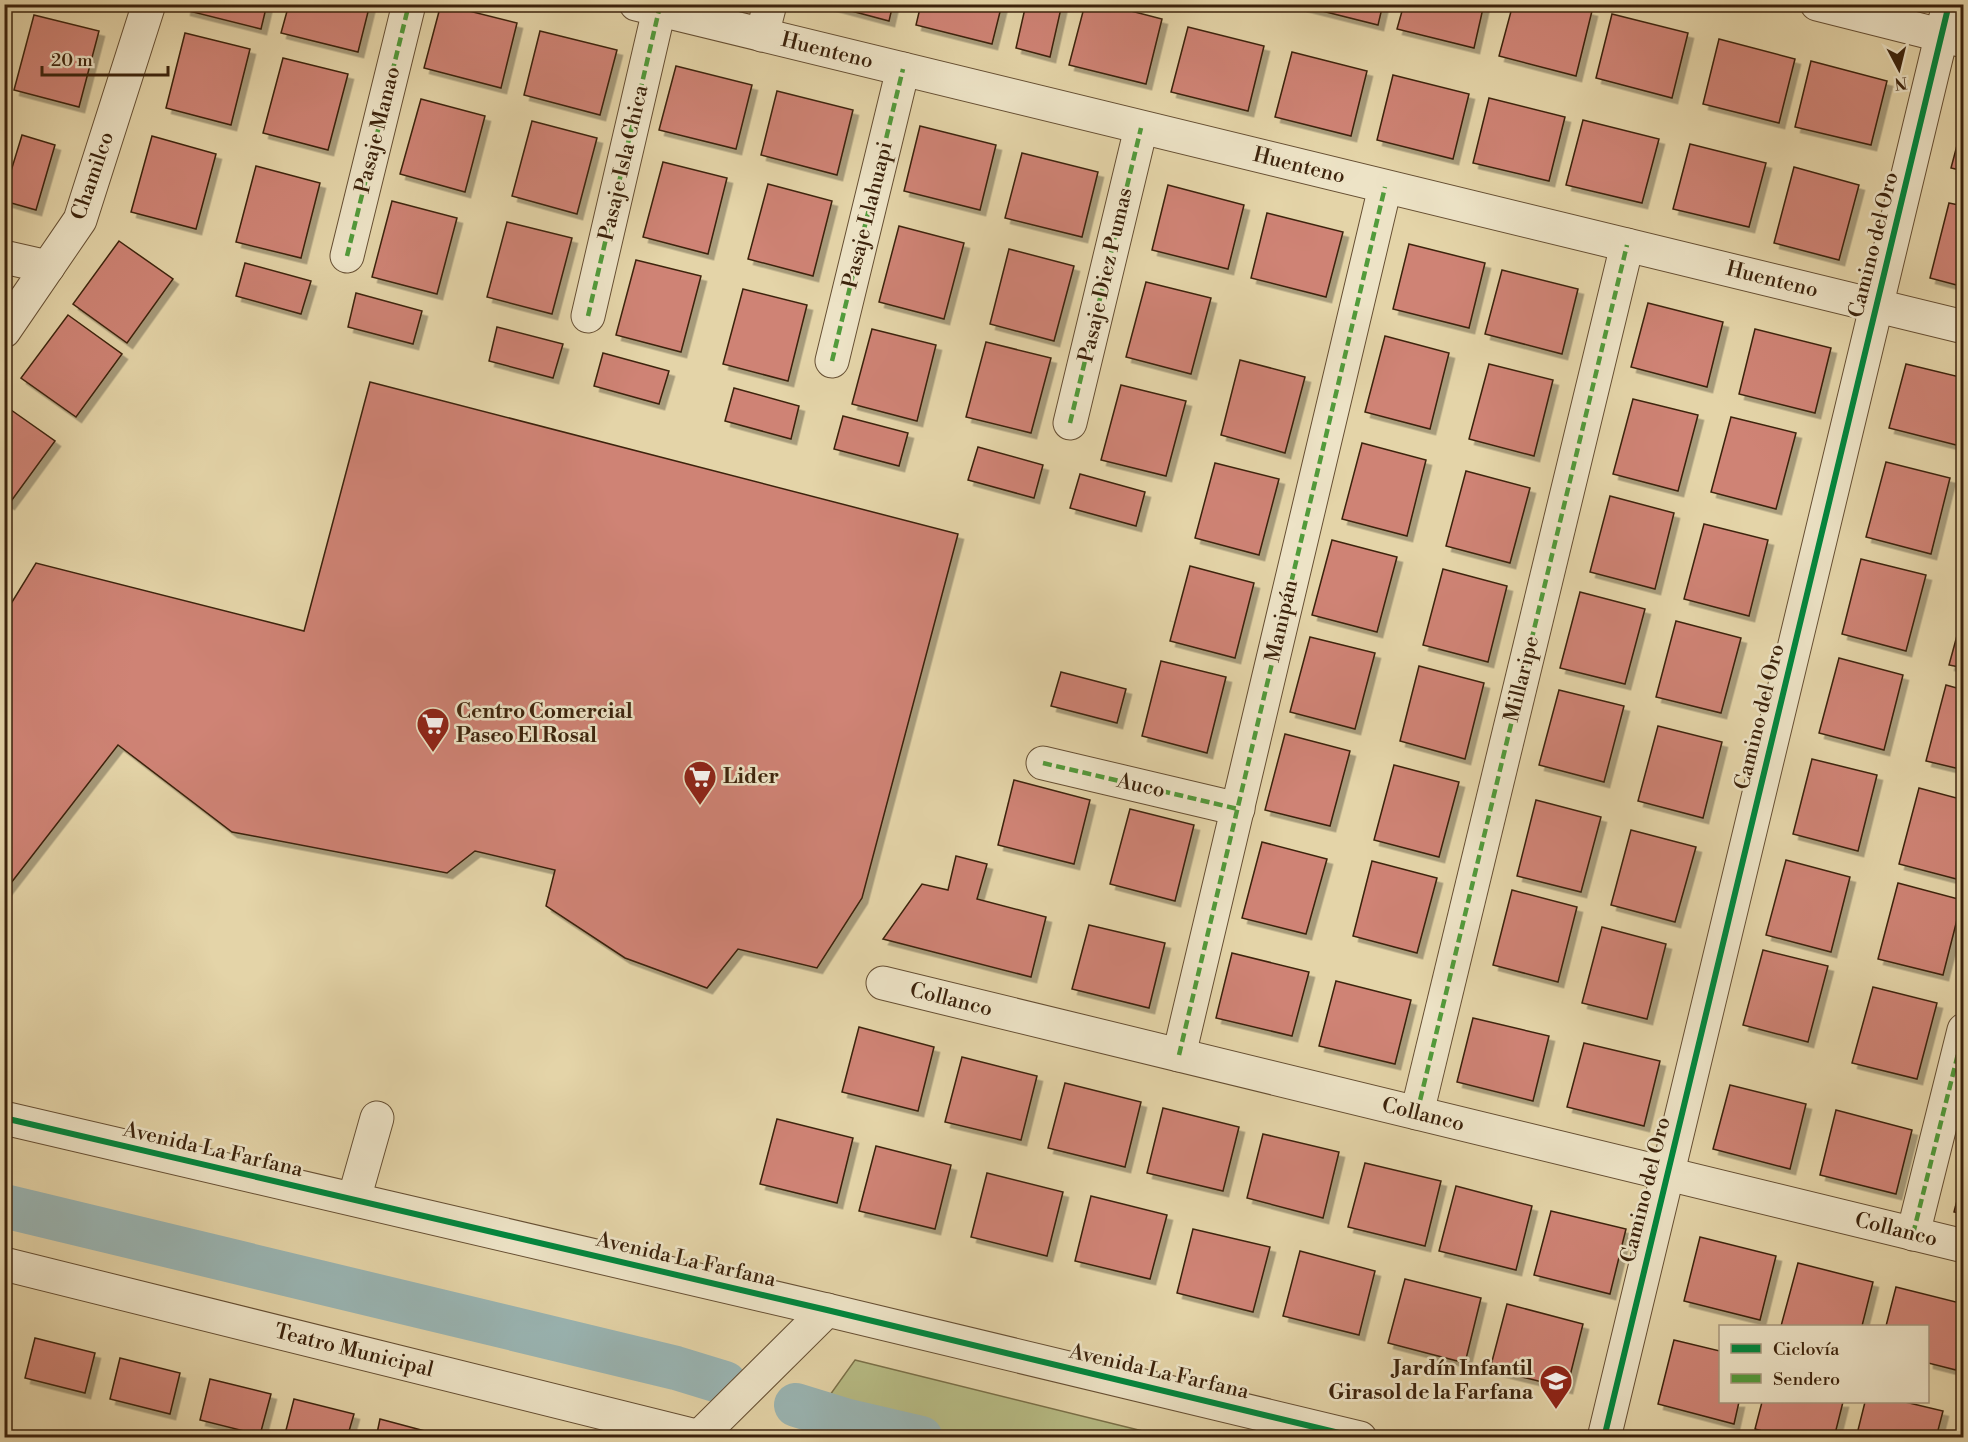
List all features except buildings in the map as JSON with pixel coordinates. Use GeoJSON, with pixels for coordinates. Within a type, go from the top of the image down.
{"type":"FeatureCollection","features":[{"type":"Feature","properties":{"kind":"street","name":"Chamilco"},"geometry":{"type":"LineString","coordinates":[[4,331],[80,220],[149,4]]}},
{"type":"Feature","properties":{"kind":"street","name":"Pasaje Manao"},"geometry":{"type":"LineString","coordinates":[[347,256],[409,4]]}},
{"type":"Feature","properties":{"kind":"street"},"geometry":{"type":"LineString","coordinates":[[1817,4],[1952,27]]}},
{"type":"Feature","properties":{"kind":"street","name":"Huenteno"},"geometry":{"type":"LineString","coordinates":[[647,7],[766,20],[903,69],[1964,327]]}},
{"type":"Feature","properties":{"kind":"street","name":"Pasaje Isla Chica"},"geometry":{"type":"LineString","coordinates":[[588,316],[647,7]]}},
{"type":"Feature","properties":{"kind":"street","name":"Camino del Oro"},"geometry":{"type":"LineString","coordinates":[[1604,1437],[1876,306],[1952,27]]}},
{"type":"Feature","properties":{"kind":"street","name":"Pasaje Llahuapi"},"geometry":{"type":"LineString","coordinates":[[832,361],[903,69]]}},
{"type":"Feature","properties":{"kind":"street","name":"Pasaje Diez Pumas"},"geometry":{"type":"LineString","coordinates":[[1070,423],[1141,128]]}},
{"type":"Feature","properties":{"kind":"street","name":"Manipán"},"geometry":{"type":"LineString","coordinates":[[1179,1055],[1385,187]]}},
{"type":"Feature","properties":{"kind":"street","name":"Millaripe"},"geometry":{"type":"LineString","coordinates":[[1417,1113],[1627,245]]}},
{"type":"Feature","properties":{"kind":"street"},"geometry":{"type":"LineString","coordinates":[[4,257],[48,267]]}},
{"type":"Feature","properties":{"kind":"street","name":"Auco"},"geometry":{"type":"LineString","coordinates":[[1043,763],[1238,809]]}},
{"type":"Feature","properties":{"kind":"street","name":"Collanco"},"geometry":{"type":"LineString","coordinates":[[883,983],[1964,1246]]}},
{"type":"Feature","properties":{"kind":"street"},"geometry":{"type":"LineString","coordinates":[[1913,1234],[1964,1030]]}},
{"type":"Feature","properties":{"kind":"street","name":"Avenida La Farfana"},"geometry":{"type":"LineString","coordinates":[[4,1118],[1360,1437]]}},
{"type":"Feature","properties":{"kind":"street"},"geometry":{"type":"LineString","coordinates":[[354,1199],[377,1118]]}},
{"type":"Feature","properties":{"kind":"street","name":"Teatro Municipal"},"geometry":{"type":"LineString","coordinates":[[4,1264],[700,1437]]}},
{"type":"Feature","properties":{"kind":"street"},"geometry":{"type":"LineString","coordinates":[[700,1437],[827,1310]]}},
{"type":"Feature","properties":{"kind":"green space"},"geometry":{"type":"Polygon","coordinates":[[[855,1360],[1167,1437],[884,1438],[812,1420],[855,1360]]]}},
{"type":"Feature","properties":{"kind":"waterway"},"geometry":{"type":"LineString","coordinates":[[4,1206],[676,1368],[725,1383]]}},
{"type":"Feature","properties":{"kind":"waterway"},"geometry":{"type":"LineString","coordinates":[[796,1405],[848,1421],[921,1438]]}},
{"type":"Feature","properties":{"kind":"marked path"},"geometry":{"type":"LineString","coordinates":[[347,256],[409,4]]}},
{"type":"Feature","properties":{"kind":"marked path"},"geometry":{"type":"LineString","coordinates":[[588,316],[659,10]]}},
{"type":"Feature","properties":{"kind":"marked path"},"geometry":{"type":"LineString","coordinates":[[832,361],[903,69]]}},
{"type":"Feature","properties":{"kind":"marked path"},"geometry":{"type":"LineString","coordinates":[[1070,423],[1141,128]]}},
{"type":"Feature","properties":{"kind":"marked path"},"geometry":{"type":"LineString","coordinates":[[1179,1055],[1385,187]]}},
{"type":"Feature","properties":{"kind":"marked path"},"geometry":{"type":"LineString","coordinates":[[1417,1113],[1627,245]]}},
{"type":"Feature","properties":{"kind":"marked path"},"geometry":{"type":"LineString","coordinates":[[1043,763],[1238,809]]}},
{"type":"Feature","properties":{"kind":"marked path"},"geometry":{"type":"LineString","coordinates":[[1913,1234],[1964,1030]]}},
{"type":"Feature","properties":{"kind":"cycle path"},"geometry":{"type":"LineString","coordinates":[[1604,1438],[1949,4]]}},
{"type":"Feature","properties":{"kind":"cycle path"},"geometry":{"type":"LineString","coordinates":[[4,1118],[827,1310],[1360,1438]]}},
{"type":"Feature","properties":{"kind":"place","name":"Centro Comercial Paseo El Rosal"},"geometry":{"type":"Point","coordinates":[433,753]}},
{"type":"Feature","properties":{"kind":"place","name":"Lider"},"geometry":{"type":"Point","coordinates":[700,806]}},
{"type":"Feature","properties":{"kind":"place","name":"Jardín Infantil Girasol de la Farfana"},"geometry":{"type":"Point","coordinates":[1556,1410]}}]}
